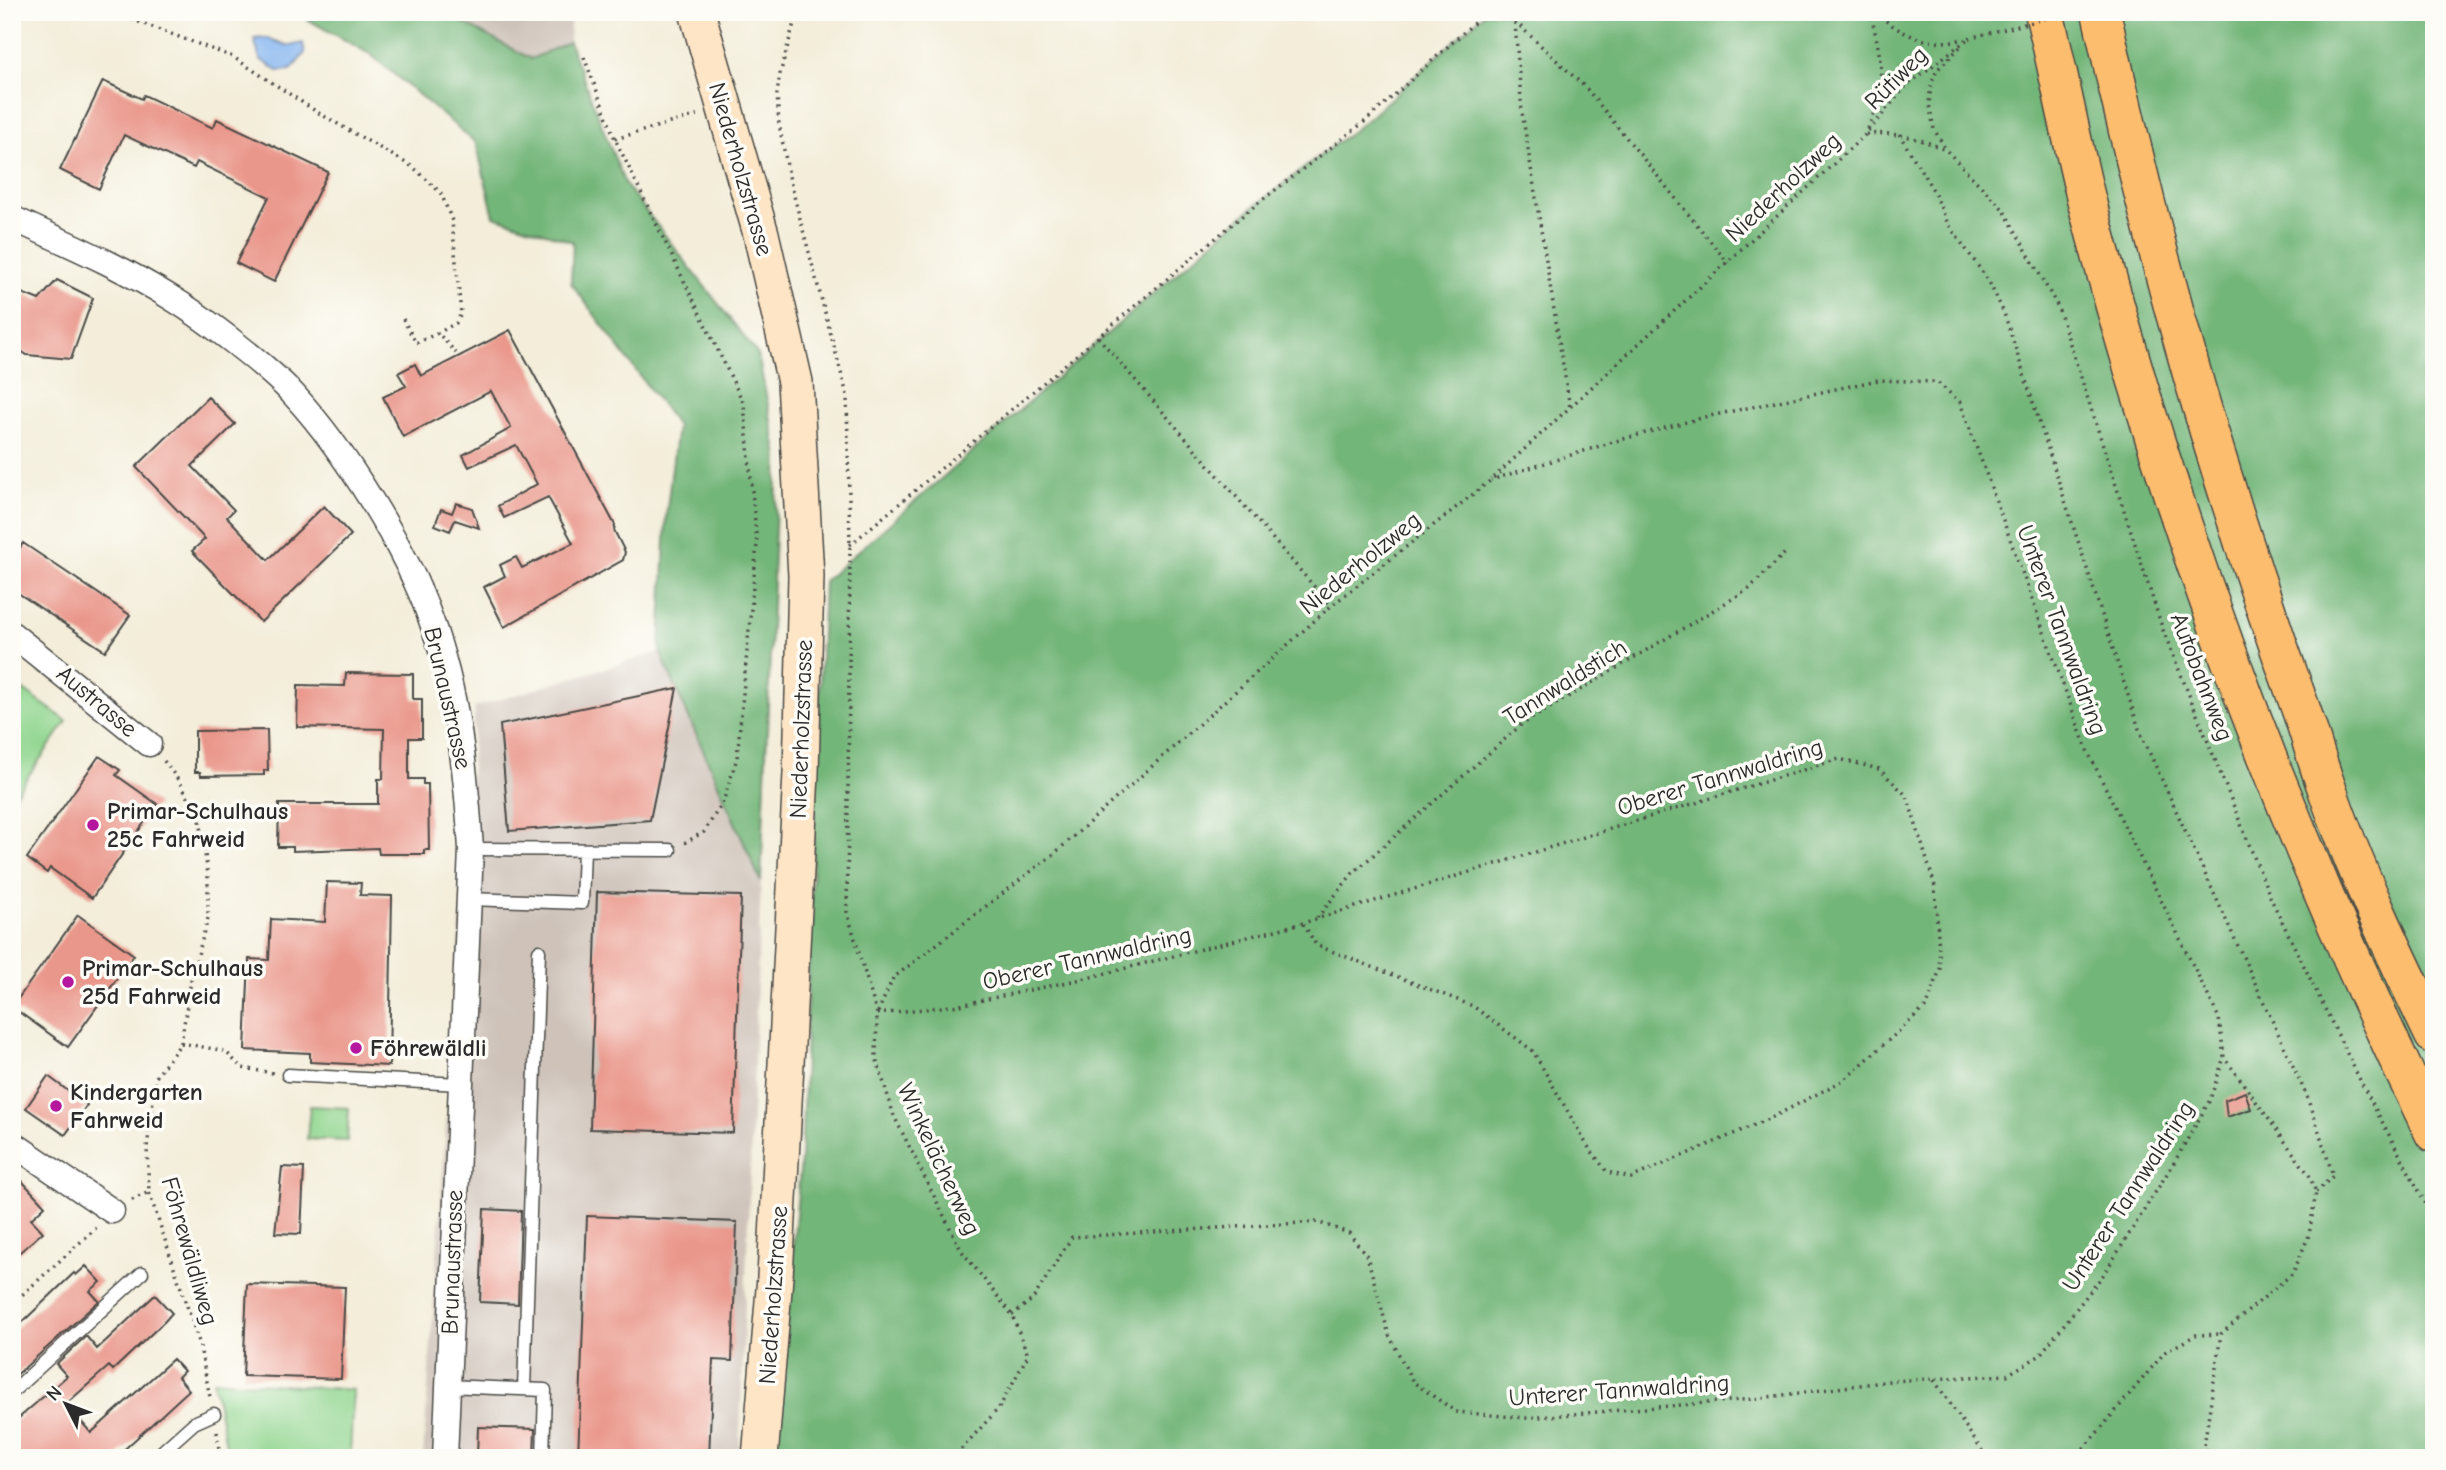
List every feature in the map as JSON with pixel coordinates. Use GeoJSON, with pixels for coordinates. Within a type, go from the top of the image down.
{"type":"FeatureCollection","features":[{"type":"Feature","properties":{"kind":"highway"},"geometry":{"type":"LineString","coordinates":[[2026,12],[2046,92],[2069,129]]}},
{"type":"Feature","properties":{"kind":"highway"},"geometry":{"type":"LineString","coordinates":[[2044,12],[2062,86],[2069,129],[2154,436],[2244,698],[2313,876],[2434,1133]]}},
{"type":"Feature","properties":{"kind":"highway"},"geometry":{"type":"LineString","coordinates":[[2082,12],[2119,173],[2204,474],[2298,748],[2325,786]]}},
{"type":"Feature","properties":{"kind":"highway"},"geometry":{"type":"LineString","coordinates":[[2101,12],[2129,142],[2176,323],[2218,467],[2325,786],[2434,1035]]}},
{"type":"Feature","properties":{"kind":"main road","name":"Niederholzstrasse"},"geometry":{"type":"LineString","coordinates":[[697,12],[761,234],[795,382],[806,576],[801,773],[775,1277],[760,1458]]}},
{"type":"Feature","properties":{"kind":"street","name":"Brunaustrasse"},"geometry":{"type":"LineString","coordinates":[[12,218],[97,258],[174,300],[293,393],[349,464],[393,540],[431,619],[454,701],[466,769],[471,849],[445,1458]]}},
{"type":"Feature","properties":{"kind":"street","name":"Austrasse"},"geometry":{"type":"LineString","coordinates":[[12,634],[149,744]]}},
{"type":"Feature","properties":{"kind":"street"},"geometry":{"type":"LineString","coordinates":[[12,1143],[112,1211]]}},
{"type":"Feature","properties":{"kind":"lane"},"geometry":{"type":"LineString","coordinates":[[471,849],[670,850]]}},
{"type":"Feature","properties":{"kind":"lane"},"geometry":{"type":"LineString","coordinates":[[468,899],[582,903],[584,850]]}},
{"type":"Feature","properties":{"kind":"lane"},"geometry":{"type":"LineString","coordinates":[[524,1389],[539,951]]}},
{"type":"Feature","properties":{"kind":"lane"},"geometry":{"type":"LineString","coordinates":[[288,1075],[460,1084]]}},
{"type":"Feature","properties":{"kind":"lane"},"geometry":{"type":"LineString","coordinates":[[12,1391],[142,1273]]}},
{"type":"Feature","properties":{"kind":"lane"},"geometry":{"type":"LineString","coordinates":[[447,1386],[545,1390],[543,1458]]}},
{"type":"Feature","properties":{"kind":"lane"},"geometry":{"type":"LineString","coordinates":[[155,1458],[194,1423],[214,1414]]}},
{"type":"Feature","properties":{"kind":"path"},"geometry":{"type":"LineString","coordinates":[[112,12],[233,57],[317,112],[413,167],[441,194],[452,221],[461,314],[456,323],[416,343],[403,319]]}},
{"type":"Feature","properties":{"kind":"path","name":"Winkelächerweg"},"geometry":{"type":"LineString","coordinates":[[797,12],[780,74],[777,94],[779,124],[794,200],[847,396],[850,545],[846,912],[877,1014],[876,1057],[894,1116],[961,1250],[1012,1315]]}},
{"type":"Feature","properties":{"kind":"path"},"geometry":{"type":"LineString","coordinates":[[850,545],[1248,211],[1368,119],[1486,12]]}},
{"type":"Feature","properties":{"kind":"path"},"geometry":{"type":"LineString","coordinates":[[1505,12],[1586,88],[1728,263]]}},
{"type":"Feature","properties":{"kind":"path"},"geometry":{"type":"LineString","coordinates":[[1873,12],[1915,39],[1935,43],[1969,38]]}},
{"type":"Feature","properties":{"kind":"path"},"geometry":{"type":"LineString","coordinates":[[1866,134],[1879,102],[1883,73],[1873,12]]}},
{"type":"Feature","properties":{"kind":"path","name":"Rütiweg"},"geometry":{"type":"LineString","coordinates":[[1866,134],[1906,86],[1969,38],[2072,12]]}},
{"type":"Feature","properties":{"kind":"path"},"geometry":{"type":"LineString","coordinates":[[1515,23],[1522,112],[1570,408]]}},
{"type":"Feature","properties":{"kind":"path","name":"Autobahnweg"},"geometry":{"type":"LineString","coordinates":[[1969,38],[1937,70],[1931,85],[1929,104],[1934,129],[1946,150],[2003,209],[2058,307],[2163,630],[2271,900],[2434,1219]]}},
{"type":"Feature","properties":{"kind":"path"},"geometry":{"type":"LineString","coordinates":[[584,57],[615,139],[744,404],[757,544],[737,758],[723,802],[704,832],[670,850]]}},
{"type":"Feature","properties":{"kind":"path"},"geometry":{"type":"LineString","coordinates":[[615,139],[723,107]]}},
{"type":"Feature","properties":{"kind":"path","name":"Autobahnweg"},"geometry":{"type":"LineString","coordinates":[[1866,134],[1899,134],[1946,150]]}},
{"type":"Feature","properties":{"kind":"path","name":"Niederholzweg"},"geometry":{"type":"LineString","coordinates":[[877,1014],[893,978],[1055,853],[1331,606],[1492,480],[1866,134]]}},
{"type":"Feature","properties":{"kind":"path"},"geometry":{"type":"LineString","coordinates":[[1899,134],[1933,190],[1948,224],[1988,279],[2004,313],[2140,732],[2310,1103],[2333,1176],[2316,1192]]}},
{"type":"Feature","properties":{"kind":"path"},"geometry":{"type":"LineString","coordinates":[[438,333],[456,353]]}},
{"type":"Feature","properties":{"kind":"path"},"geometry":{"type":"LineString","coordinates":[[1098,337],[1331,606]]}},
{"type":"Feature","properties":{"kind":"path","name":"Unterer Tannwaldring"},"geometry":{"type":"LineString","coordinates":[[1012,1315],[1033,1299],[1072,1237],[1317,1222],[1349,1233],[1367,1256],[1390,1335],[1413,1382],[1456,1412],[1526,1418],[1753,1399],[1890,1381],[2007,1375],[2039,1356],[2104,1274],[2175,1161],[2210,1100],[2224,1057],[2219,1018],[2087,750],[1960,402],[1937,382],[1878,380],[1705,417],[1616,441],[1492,480]]}},
{"type":"Feature","properties":{"kind":"path","name":"Tannwaldstich"},"geometry":{"type":"LineString","coordinates":[[1316,919],[1353,873],[1521,725],[1749,589],[1787,551]]}},
{"type":"Feature","properties":{"kind":"path","name":"Föhrewäldliweg"},"geometry":{"type":"LineString","coordinates":[[149,744],[180,781],[200,820],[208,875],[208,918],[191,980],[181,1043],[156,1077],[147,1148],[149,1192],[198,1342],[214,1414],[220,1458]]}},
{"type":"Feature","properties":{"kind":"path","name":"Oberer Tannwaldring"},"geometry":{"type":"LineString","coordinates":[[877,1014],[960,1005],[1091,977],[1303,923],[1839,758],[1879,769],[1907,796],[1935,886],[1940,969],[1927,1006],[1844,1080],[1773,1117],[1631,1178],[1607,1172],[1587,1145],[1533,1051],[1473,1006],[1316,945],[1303,923]]}},
{"type":"Feature","properties":{"kind":"path"},"geometry":{"type":"LineString","coordinates":[[181,1043],[225,1051],[242,1068],[288,1075]]}},
{"type":"Feature","properties":{"kind":"path"},"geometry":{"type":"LineString","coordinates":[[2073,1458],[2087,1446],[2165,1352],[2196,1335],[2221,1334],[2293,1273],[2309,1235],[2316,1192],[2309,1175],[2224,1057]]}},
{"type":"Feature","properties":{"kind":"path"},"geometry":{"type":"LineString","coordinates":[[12,1304],[112,1211]]}},
{"type":"Feature","properties":{"kind":"path"},"geometry":{"type":"LineString","coordinates":[[953,1458],[999,1408],[1028,1355],[1012,1315]]}},
{"type":"Feature","properties":{"kind":"path"},"geometry":{"type":"LineString","coordinates":[[2209,1458],[2204,1446],[2221,1334]]}},
{"type":"Feature","properties":{"kind":"path"},"geometry":{"type":"LineString","coordinates":[[1934,1380],[1987,1458]]}},
{"type":"Feature","properties":{"kind":"shaded area"},"geometry":{"type":"Polygon","coordinates":[[[443,12],[571,12],[569,42],[531,59],[443,12]]]}},
{"type":"Feature","properties":{"kind":"shaded area"},"geometry":{"type":"Polygon","coordinates":[[[660,652],[761,882],[739,1458],[423,1458],[475,707],[660,652]]]}},
{"type":"Feature","properties":{"kind":"green space"},"geometry":{"type":"Polygon","coordinates":[[[294,12],[443,12],[531,59],[569,42],[625,184],[758,355],[778,455],[761,882],[660,652],[666,517],[677,426],[571,283],[573,242],[494,216],[476,143],[370,54],[294,12]]]}},
{"type":"Feature","properties":{"kind":"green space"},"geometry":{"type":"Polygon","coordinates":[[[1486,12],[2434,12],[2434,1458],[774,1458],[801,1159],[824,581],[1248,211],[1368,119],[1486,12]]]}},
{"type":"Feature","properties":{"kind":"green space"},"geometry":{"type":"Polygon","coordinates":[[[12,682],[67,721],[12,799],[12,682]]]}},
{"type":"Feature","properties":{"kind":"green space"},"geometry":{"type":"Polygon","coordinates":[[[310,1106],[349,1108],[347,1141],[307,1139],[310,1106]]]}},
{"type":"Feature","properties":{"kind":"green space"},"geometry":{"type":"Polygon","coordinates":[[[213,1380],[353,1390],[350,1458],[228,1455],[213,1380]]]}},
{"type":"Feature","properties":{"kind":"water"},"geometry":{"type":"Polygon","coordinates":[[[267,38],[289,46],[303,43],[305,53],[291,70],[278,71],[260,59],[254,39],[267,38]]]}},
{"type":"Feature","properties":{"kind":"building"},"geometry":{"type":"Polygon","coordinates":[[[103,81],[142,99],[144,95],[213,128],[217,119],[328,172],[274,282],[236,263],[269,197],[197,162],[194,168],[124,135],[99,189],[60,170],[103,81]]]}},
{"type":"Feature","properties":{"kind":"building"},"geometry":{"type":"Polygon","coordinates":[[[57,280],[93,298],[71,359],[27,355],[12,345],[12,289],[39,300],[57,280]]]}},
{"type":"Feature","properties":{"kind":"building"},"geometry":{"type":"Polygon","coordinates":[[[510,330],[615,525],[614,530],[625,552],[623,560],[504,627],[484,587],[505,576],[500,565],[516,557],[522,568],[573,543],[548,497],[504,518],[498,506],[537,484],[516,445],[469,467],[463,455],[511,428],[491,391],[403,437],[383,397],[406,386],[398,373],[415,364],[421,376],[510,330]]]}},
{"type":"Feature","properties":{"kind":"building"},"geometry":{"type":"Polygon","coordinates":[[[208,397],[235,424],[192,466],[234,510],[227,517],[268,560],[324,506],[351,535],[261,622],[192,551],[205,539],[136,467],[208,397]]]}},
{"type":"Feature","properties":{"kind":"building"},"geometry":{"type":"Polygon","coordinates":[[[456,503],[472,508],[479,528],[455,520],[450,531],[435,525],[441,509],[452,513],[456,503]]]}},
{"type":"Feature","properties":{"kind":"building"},"geometry":{"type":"Polygon","coordinates":[[[23,543],[130,615],[105,651],[12,589],[12,560],[23,543]]]}},
{"type":"Feature","properties":{"kind":"building"},"geometry":{"type":"Polygon","coordinates":[[[346,673],[413,674],[413,699],[422,699],[422,738],[409,738],[409,779],[423,779],[423,784],[428,784],[429,850],[424,850],[424,854],[379,854],[378,848],[293,851],[293,847],[278,847],[279,804],[378,804],[378,779],[383,779],[384,729],[297,727],[298,685],[345,686],[346,673]]]}},
{"type":"Feature","properties":{"kind":"building"},"geometry":{"type":"Polygon","coordinates":[[[677,688],[650,820],[509,831],[500,725],[677,688]]]}},
{"type":"Feature","properties":{"kind":"building"},"geometry":{"type":"Polygon","coordinates":[[[267,730],[268,770],[264,770],[264,775],[201,776],[200,772],[195,772],[195,731],[267,730]]]}},
{"type":"Feature","properties":{"kind":"building","name":"Primar-Schulhaus 25c Fahrweid"},"geometry":{"type":"Polygon","coordinates":[[[99,756],[120,770],[116,775],[157,804],[92,898],[50,868],[47,873],[27,858],[99,756]]]}},
{"type":"Feature","properties":{"kind":"building"},"geometry":{"type":"Polygon","coordinates":[[[327,882],[361,883],[360,895],[392,896],[389,1066],[310,1062],[310,1053],[245,1050],[249,959],[269,960],[271,919],[325,922],[327,882]]]}},
{"type":"Feature","properties":{"kind":"building"},"geometry":{"type":"Polygon","coordinates":[[[597,892],[741,896],[733,1133],[590,1129],[597,892]]]}},
{"type":"Feature","properties":{"kind":"building","name":"Primar-Schulhaus 25d Fahrweid"},"geometry":{"type":"Polygon","coordinates":[[[78,915],[134,955],[68,1047],[12,1007],[78,915]]]}},
{"type":"Feature","properties":{"kind":"building","name":"Kindergarten Fahrweid"},"geometry":{"type":"Polygon","coordinates":[[[48,1076],[87,1105],[65,1135],[26,1108],[48,1076]]]}},
{"type":"Feature","properties":{"kind":"building"},"geometry":{"type":"Polygon","coordinates":[[[2245,1092],[2251,1109],[2227,1117],[2225,1100],[2245,1092]]]}},
{"type":"Feature","properties":{"kind":"building"},"geometry":{"type":"Polygon","coordinates":[[[282,1167],[304,1168],[301,1234],[275,1233],[282,1167]]]}},
{"type":"Feature","properties":{"kind":"building"},"geometry":{"type":"Polygon","coordinates":[[[22,1181],[45,1206],[31,1219],[43,1232],[12,1259],[12,1190],[22,1181]]]}},
{"type":"Feature","properties":{"kind":"building"},"geometry":{"type":"Polygon","coordinates":[[[484,1209],[521,1211],[518,1304],[480,1302],[484,1209]]]}},
{"type":"Feature","properties":{"kind":"building"},"geometry":{"type":"Polygon","coordinates":[[[587,1216],[737,1222],[732,1361],[713,1360],[709,1458],[578,1458],[587,1216]]]}},
{"type":"Feature","properties":{"kind":"building"},"geometry":{"type":"Polygon","coordinates":[[[86,1266],[101,1282],[90,1291],[99,1301],[12,1379],[12,1332],[74,1273],[76,1275],[86,1266]]]}},
{"type":"Feature","properties":{"kind":"building"},"geometry":{"type":"Polygon","coordinates":[[[247,1284],[345,1287],[341,1379],[243,1376],[247,1284]]]}},
{"type":"Feature","properties":{"kind":"building"},"geometry":{"type":"Polygon","coordinates":[[[155,1295],[172,1313],[113,1370],[109,1366],[66,1404],[91,1433],[173,1359],[184,1371],[178,1377],[189,1390],[115,1458],[12,1458],[12,1424],[67,1376],[56,1364],[86,1336],[97,1349],[155,1295]]]}},
{"type":"Feature","properties":{"kind":"building"},"geometry":{"type":"Polygon","coordinates":[[[478,1427],[535,1429],[534,1458],[477,1458],[478,1427]]]}},
{"type":"Feature","properties":{"kind":"place","name":"Primar-Schulhaus 25c Fahrweid"},"geometry":{"type":"Point","coordinates":[93,825]}},
{"type":"Feature","properties":{"kind":"place","name":"Primar-Schulhaus 25d Fahrweid"},"geometry":{"type":"Point","coordinates":[68,982]}},
{"type":"Feature","properties":{"kind":"place","name":"Föhrewäldli"},"geometry":{"type":"Point","coordinates":[356,1048]}},
{"type":"Feature","properties":{"kind":"place","name":"Kindergarten Fahrweid"},"geometry":{"type":"Point","coordinates":[56,1106]}}]}
